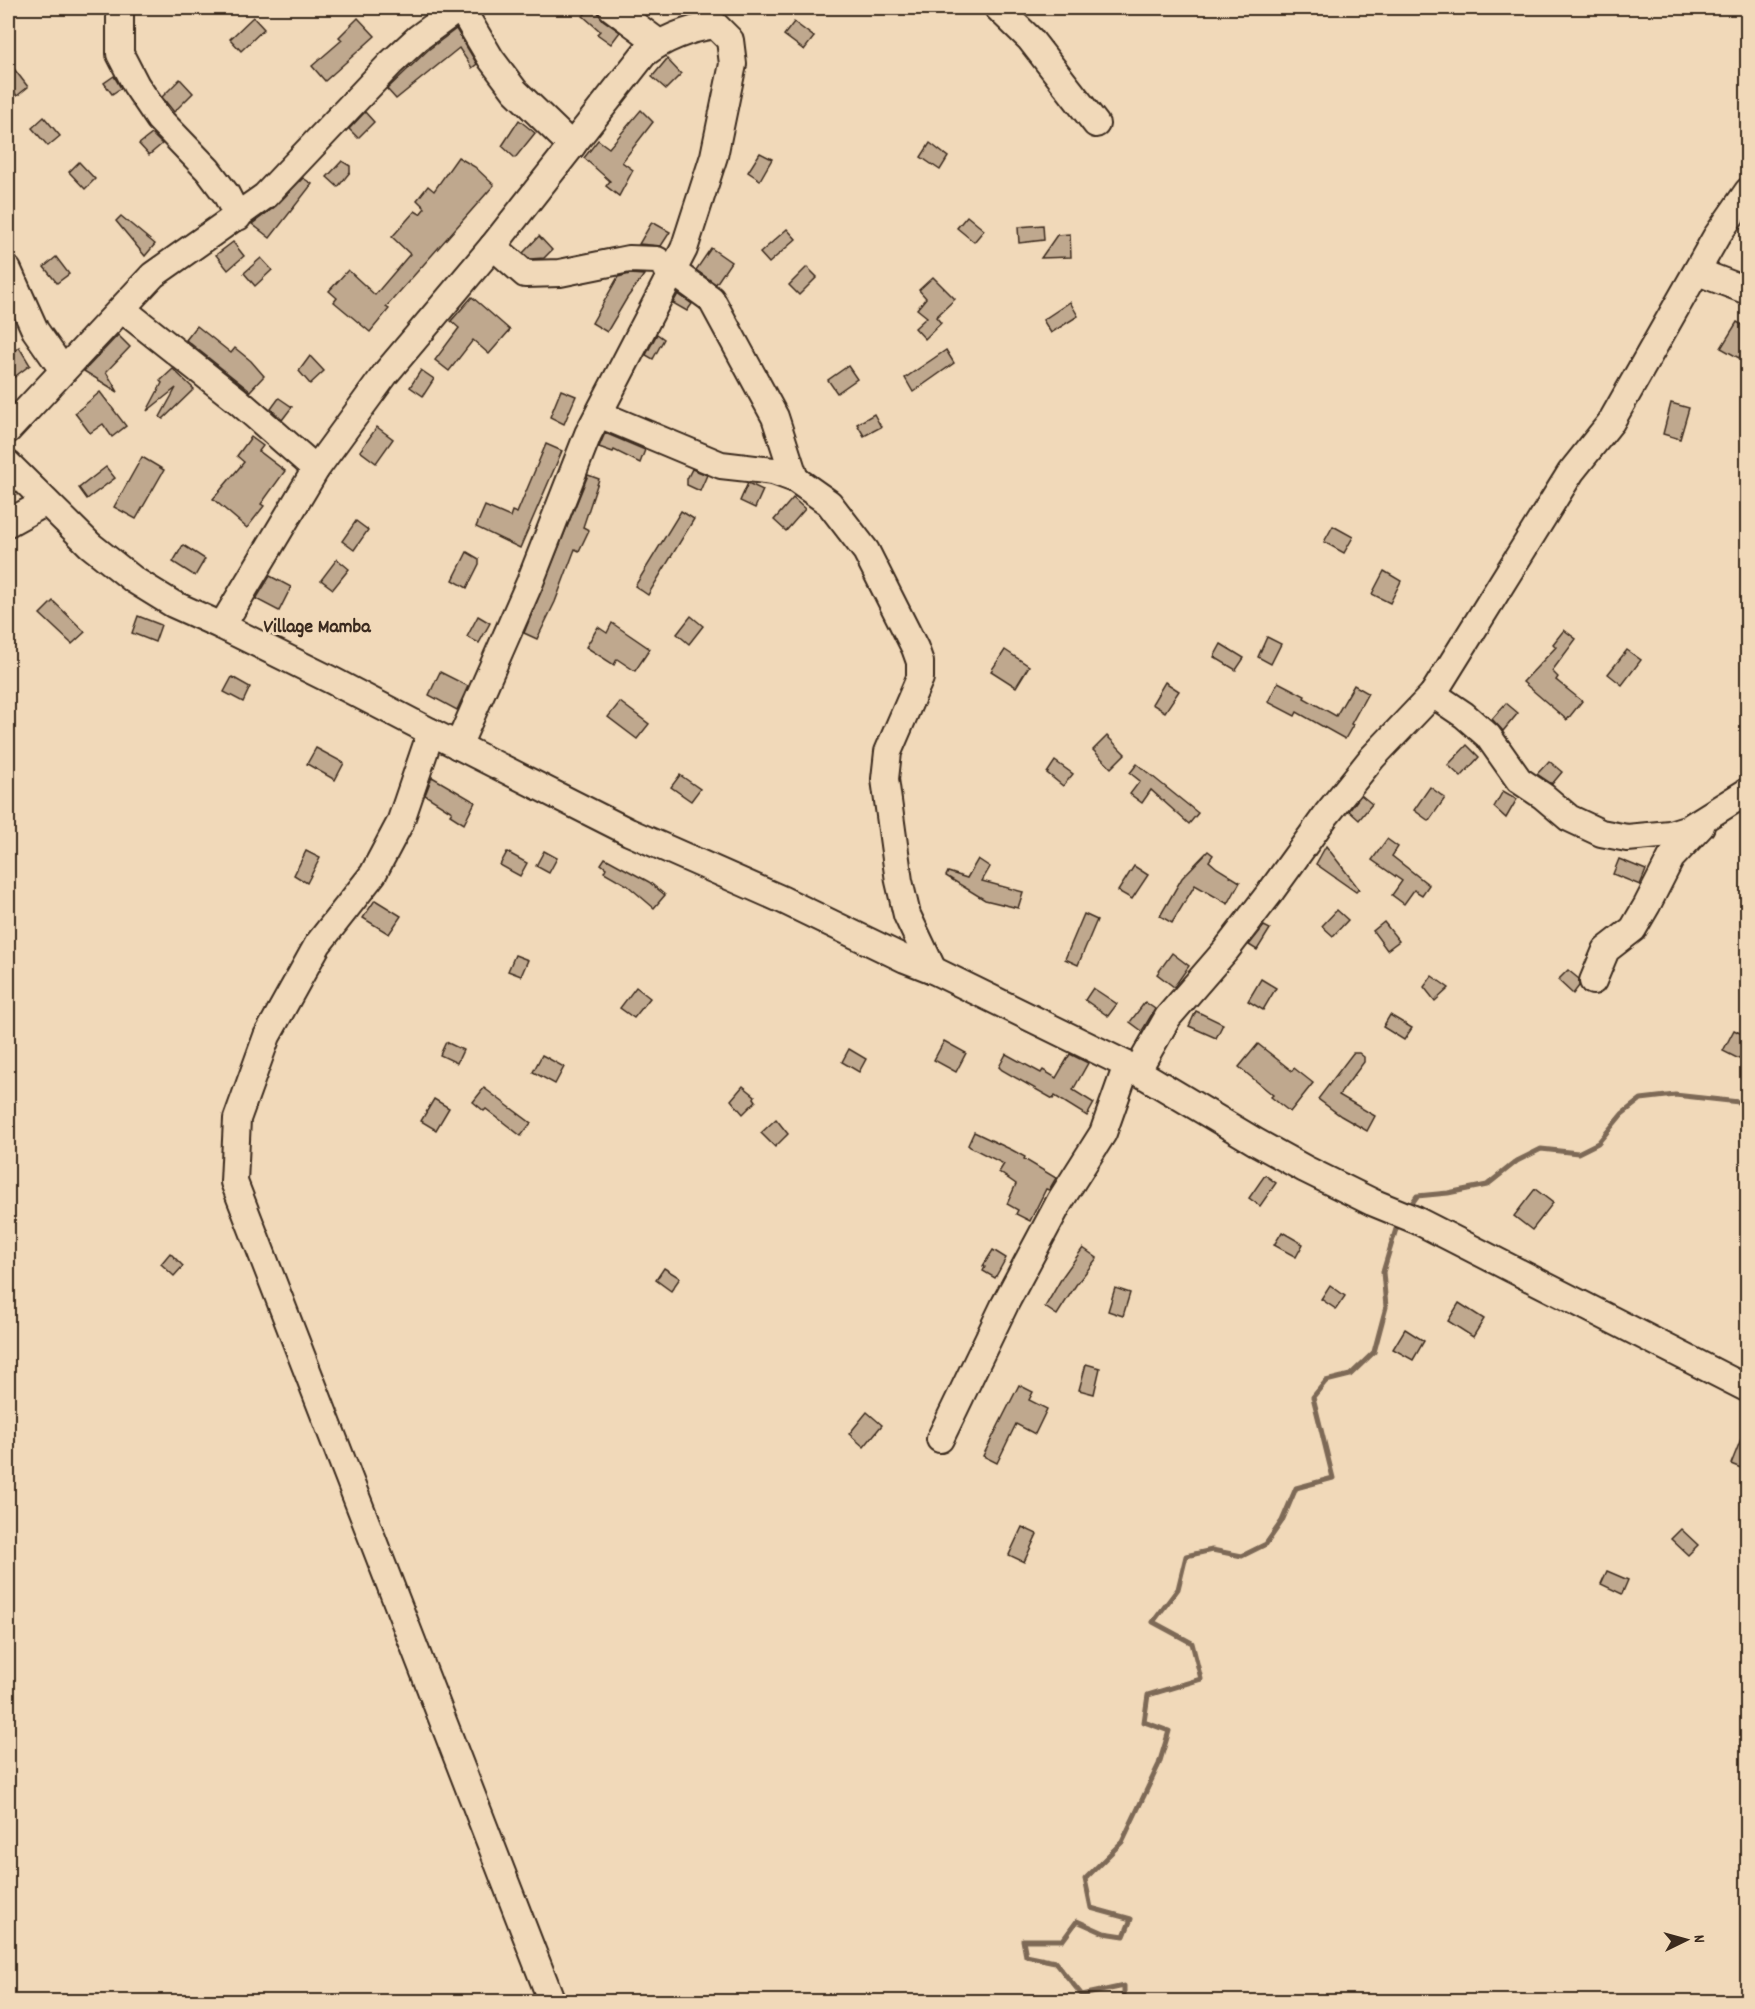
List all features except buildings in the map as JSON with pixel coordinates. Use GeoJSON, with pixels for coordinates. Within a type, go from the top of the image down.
{"type":"FeatureCollection","features":[{"type":"Feature","properties":{"kind":"street"},"geometry":{"type":"LineString","coordinates":[[120,8],[120,54],[136,85],[159,119],[208,170],[226,194],[238,217]]}},
{"type":"Feature","properties":{"kind":"street"},"geometry":{"type":"LineString","coordinates":[[10,421],[63,370],[153,275],[265,196],[391,63],[418,38],[460,8],[491,59],[515,91],[572,146]]}},
{"type":"Feature","properties":{"kind":"street"},"geometry":{"type":"LineString","coordinates":[[612,8],[659,43]]}},
{"type":"Feature","properties":{"kind":"street"},"geometry":{"type":"LineString","coordinates":[[998,8],[1030,39],[1096,124]]}},
{"type":"Feature","properties":{"kind":"street"},"geometry":{"type":"LineString","coordinates":[[222,626],[316,469],[386,374],[493,246],[644,54],[659,43],[694,28],[715,25],[730,40],[734,64],[714,156],[684,249],[588,434],[530,582],[458,746]]}},
{"type":"Feature","properties":{"kind":"street"},"geometry":{"type":"LineString","coordinates":[[940,1439],[1005,1304],[1060,1201],[1103,1133],[1132,1068],[1168,1017],[1226,950],[1327,814],[1372,758],[1433,694],[1570,472],[1611,422],[1716,237],[1748,191]]}},
{"type":"Feature","properties":{"kind":"street"},"geometry":{"type":"LineString","coordinates":[[493,246],[525,273],[561,273],[629,259],[657,260],[711,299],[775,417],[795,479]]}},
{"type":"Feature","properties":{"kind":"street"},"geometry":{"type":"LineString","coordinates":[[8,270],[35,330],[63,370]]}},
{"type":"Feature","properties":{"kind":"street"},"geometry":{"type":"LineString","coordinates":[[1698,272],[1748,291]]}},
{"type":"Feature","properties":{"kind":"street"},"geometry":{"type":"LineString","coordinates":[[122,309],[237,400],[316,469]]}},
{"type":"Feature","properties":{"kind":"street"},"geometry":{"type":"LineString","coordinates":[[598,414],[721,465],[773,471],[795,479],[829,503],[866,551],[920,662],[920,678],[888,752],[885,779],[899,881],[907,915],[933,970]]}},
{"type":"Feature","properties":{"kind":"street"},"geometry":{"type":"LineString","coordinates":[[8,464],[90,545],[134,580],[173,604],[333,681],[629,832],[933,970],[1132,1068],[1266,1148],[1372,1202],[1416,1220],[1748,1389]]}},
{"type":"Feature","properties":{"kind":"street"},"geometry":{"type":"LineString","coordinates":[[8,523],[46,502]]}},
{"type":"Feature","properties":{"kind":"street"},"geometry":{"type":"LineString","coordinates":[[1433,694],[1464,715],[1488,736],[1519,780],[1569,818],[1601,833],[1627,838],[1670,834],[1689,828],[1748,791]]}},
{"type":"Feature","properties":{"kind":"street"},"geometry":{"type":"LineString","coordinates":[[430,732],[400,823],[373,874],[318,944],[267,1036],[237,1119],[234,1182],[552,2001]]}},
{"type":"Feature","properties":{"kind":"street"},"geometry":{"type":"LineString","coordinates":[[1593,981],[1606,950],[1632,928],[1671,858],[1712,815]]}},
{"type":"Feature","properties":{"kind":"waterway"},"geometry":{"type":"LineString","coordinates":[[1408,1209],[1417,1196],[1448,1193],[1487,1185],[1517,1161],[1541,1149],[1578,1153],[1598,1143],[1622,1114],[1641,1099],[1675,1095],[1748,1103]]}},
{"type":"Feature","properties":{"kind":"waterway"},"geometry":{"type":"LineString","coordinates":[[1124,2002],[1124,1986],[1082,1995],[1055,1962],[1026,1956],[1023,1940],[1063,1940],[1077,1921],[1104,1933],[1124,1936],[1131,1919],[1091,1908],[1085,1879],[1122,1842],[1159,1764],[1169,1731],[1144,1722],[1148,1695],[1201,1679],[1192,1643],[1153,1622],[1178,1589],[1186,1556],[1212,1550],[1242,1556],[1266,1544],[1282,1521],[1296,1488],[1333,1478],[1313,1397],[1326,1381],[1350,1375],[1374,1352],[1386,1307],[1383,1272],[1396,1229],[1400,1223]]}},
{"type":"Feature","properties":{"kind":"district","name":"Village Mamba"},"geometry":{"type":"Point","coordinates":[317,628]}}]}
